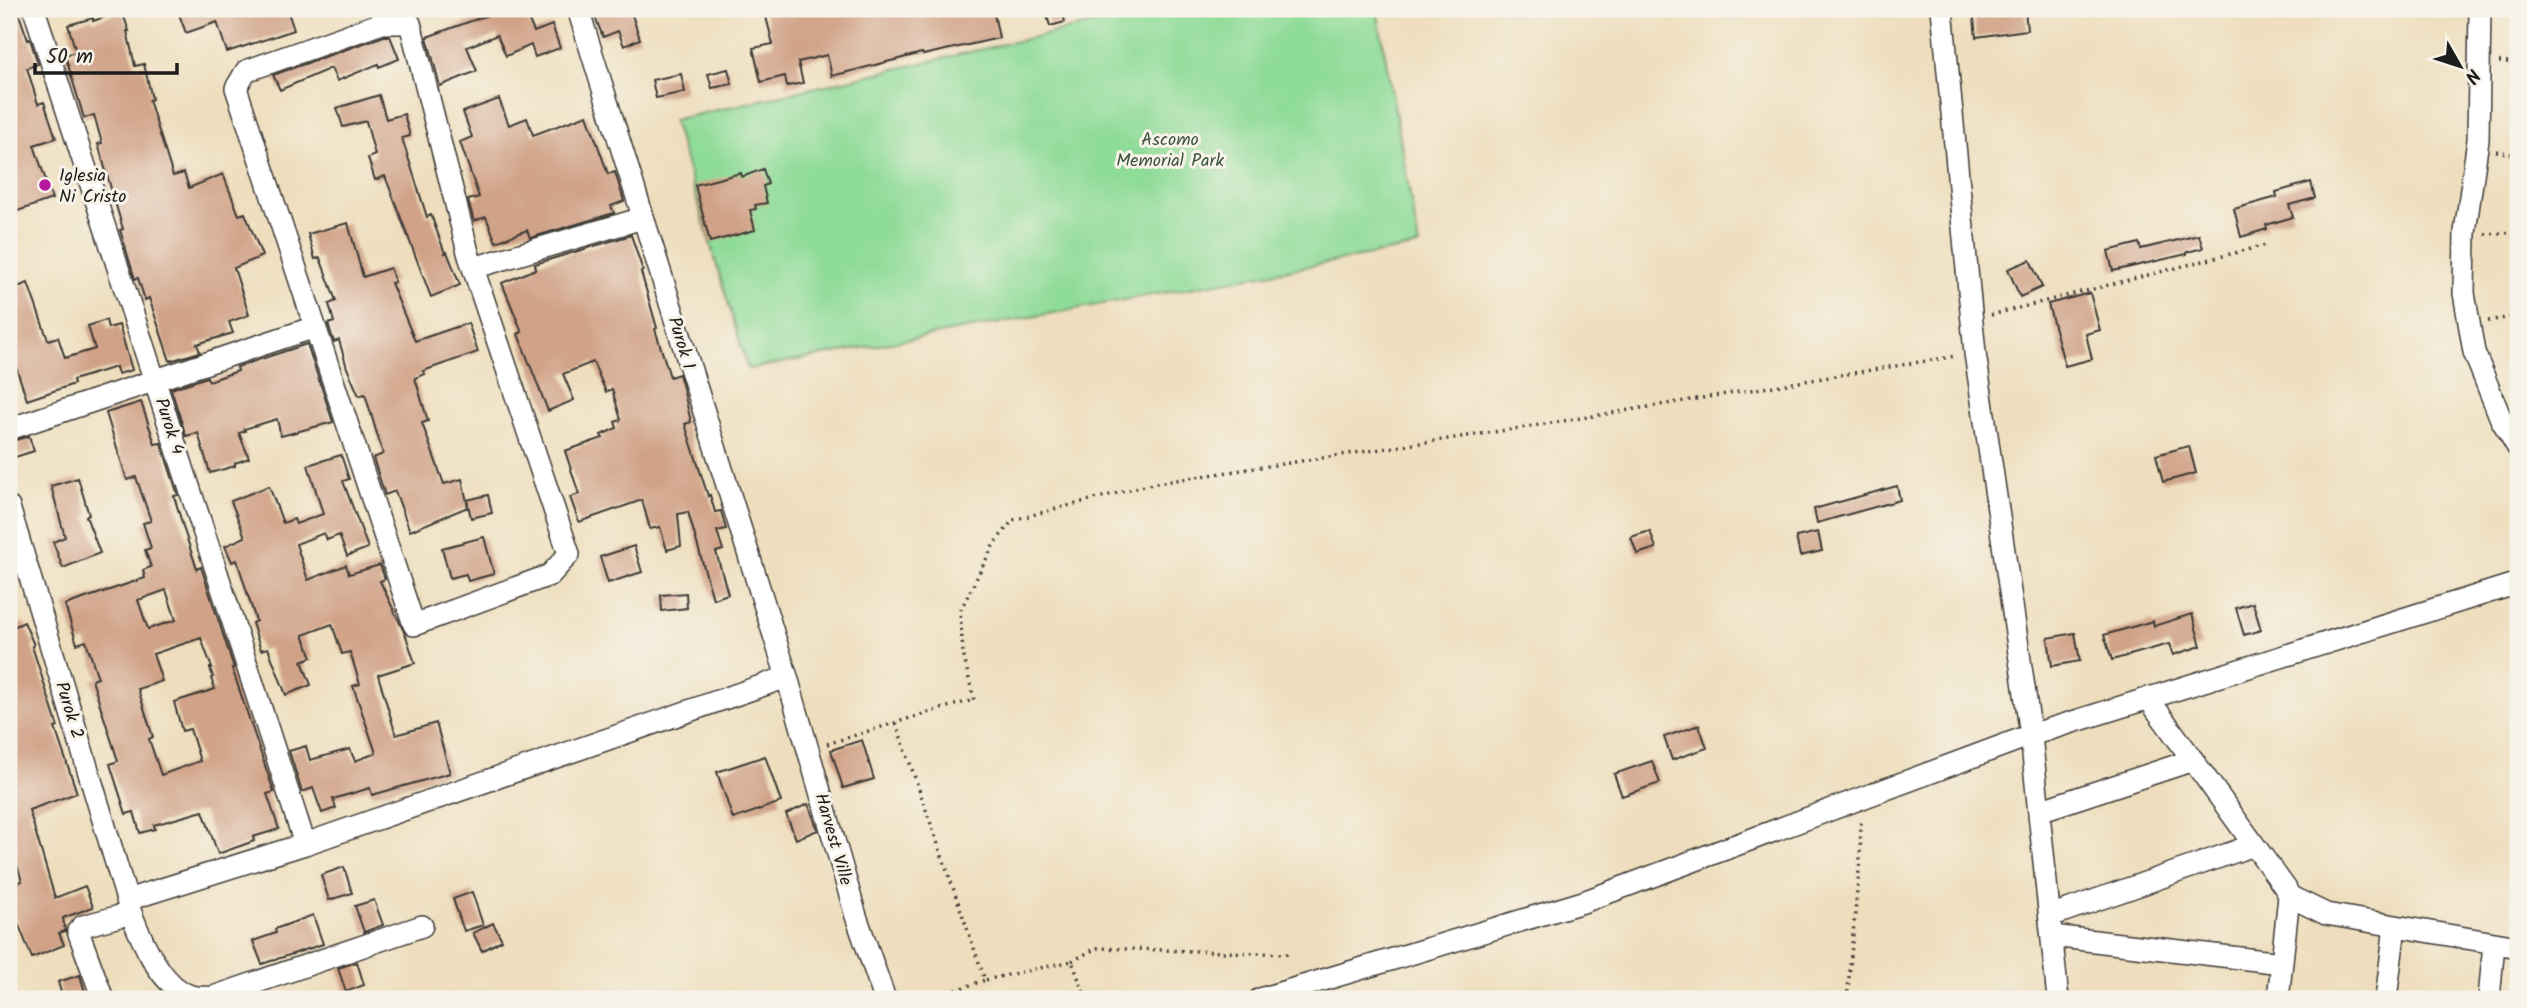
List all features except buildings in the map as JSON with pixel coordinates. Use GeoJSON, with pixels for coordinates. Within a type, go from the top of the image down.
{"type":"FeatureCollection","features":[{"type":"Feature","properties":{"kind":"street","name":"Purok 4"},"geometry":{"type":"LineString","coordinates":[[34,9],[305,844]]}},
{"type":"Feature","properties":{"kind":"street","name":"Purok 1"},"geometry":{"type":"LineString","coordinates":[[578,9],[787,677]]}},
{"type":"Feature","properties":{"kind":"street"},"geometry":{"type":"LineString","coordinates":[[1942,9],[1972,320],[2031,735],[2058,999]]}},
{"type":"Feature","properties":{"kind":"street"},"geometry":{"type":"LineString","coordinates":[[2480,9],[2478,140],[2465,232],[2465,293],[2474,352],[2501,419],[2518,449]]}},
{"type":"Feature","properties":{"kind":"street"},"geometry":{"type":"LineString","coordinates":[[382,23],[410,23],[473,268],[569,554],[550,575],[414,625],[236,88],[246,71],[382,23]]}},
{"type":"Feature","properties":{"kind":"street"},"geometry":{"type":"LineString","coordinates":[[473,268],[643,218]]}},
{"type":"Feature","properties":{"kind":"street"},"geometry":{"type":"LineString","coordinates":[[9,429],[315,327]]}},
{"type":"Feature","properties":{"kind":"street","name":"Purok 2"},"geometry":{"type":"LineString","coordinates":[[9,507],[129,906],[145,950],[169,981],[190,996],[213,997],[422,926]]}},
{"type":"Feature","properties":{"kind":"street"},"geometry":{"type":"LineString","coordinates":[[1260,999],[1583,902],[2031,735],[2518,583]]}},
{"type":"Feature","properties":{"kind":"street"},"geometry":{"type":"LineString","coordinates":[[103,999],[78,931],[83,926],[129,906],[787,677]]}},
{"type":"Feature","properties":{"kind":"street","name":"Harvest Ville"},"geometry":{"type":"LineString","coordinates":[[787,677],[856,916],[885,999]]}},
{"type":"Feature","properties":{"kind":"street"},"geometry":{"type":"LineString","coordinates":[[2148,698],[2289,895],[2326,914],[2518,947]]}},
{"type":"Feature","properties":{"kind":"street"},"geometry":{"type":"LineString","coordinates":[[2039,811],[2193,760]]}},
{"type":"Feature","properties":{"kind":"street"},"geometry":{"type":"LineString","coordinates":[[2051,926],[2254,845]]}},
{"type":"Feature","properties":{"kind":"street"},"geometry":{"type":"LineString","coordinates":[[2278,999],[2289,895]]}},
{"type":"Feature","properties":{"kind":"street"},"geometry":{"type":"LineString","coordinates":[[2051,926],[2282,963]]}},
{"type":"Feature","properties":{"kind":"street"},"geometry":{"type":"LineString","coordinates":[[2386,999],[2395,926]]}},
{"type":"Feature","properties":{"kind":"street"},"geometry":{"type":"LineString","coordinates":[[2489,999],[2494,943]]}},
{"type":"Feature","properties":{"kind":"path"},"geometry":{"type":"LineString","coordinates":[[2489,62],[2518,62]]}},
{"type":"Feature","properties":{"kind":"path"},"geometry":{"type":"LineString","coordinates":[[2485,149],[2518,155]]}},
{"type":"Feature","properties":{"kind":"path"},"geometry":{"type":"LineString","coordinates":[[2475,235],[2518,232]]}},
{"type":"Feature","properties":{"kind":"path"},"geometry":{"type":"LineString","coordinates":[[1972,320],[2266,245]]}},
{"type":"Feature","properties":{"kind":"path"},"geometry":{"type":"LineString","coordinates":[[2478,322],[2518,316]]}},
{"type":"Feature","properties":{"kind":"path"},"geometry":{"type":"LineString","coordinates":[[809,750],[974,700],[963,653],[960,611],[994,544],[1013,520],[1156,484],[1527,427],[1976,353]]}},
{"type":"Feature","properties":{"kind":"path"},"geometry":{"type":"LineString","coordinates":[[896,723],[985,980]]}},
{"type":"Feature","properties":{"kind":"path"},"geometry":{"type":"LineString","coordinates":[[1847,999],[1860,859],[1862,797]]}},
{"type":"Feature","properties":{"kind":"path"},"geometry":{"type":"LineString","coordinates":[[929,999],[985,980],[1072,961],[1097,948],[1289,954]]}},
{"type":"Feature","properties":{"kind":"path"},"geometry":{"type":"LineString","coordinates":[[1072,961],[1086,999]]}},
{"type":"Feature","properties":{"kind":"green space","name":"Ascomo Memorial Park"},"geometry":{"type":"Polygon","coordinates":[[[1157,9],[1377,9],[1419,246],[748,369],[673,120],[1157,9]]]}},
{"type":"Feature","properties":{"kind":"place","name":"Iglesia Ni Cristo"},"geometry":{"type":"Point","coordinates":[45,185]}}]}
